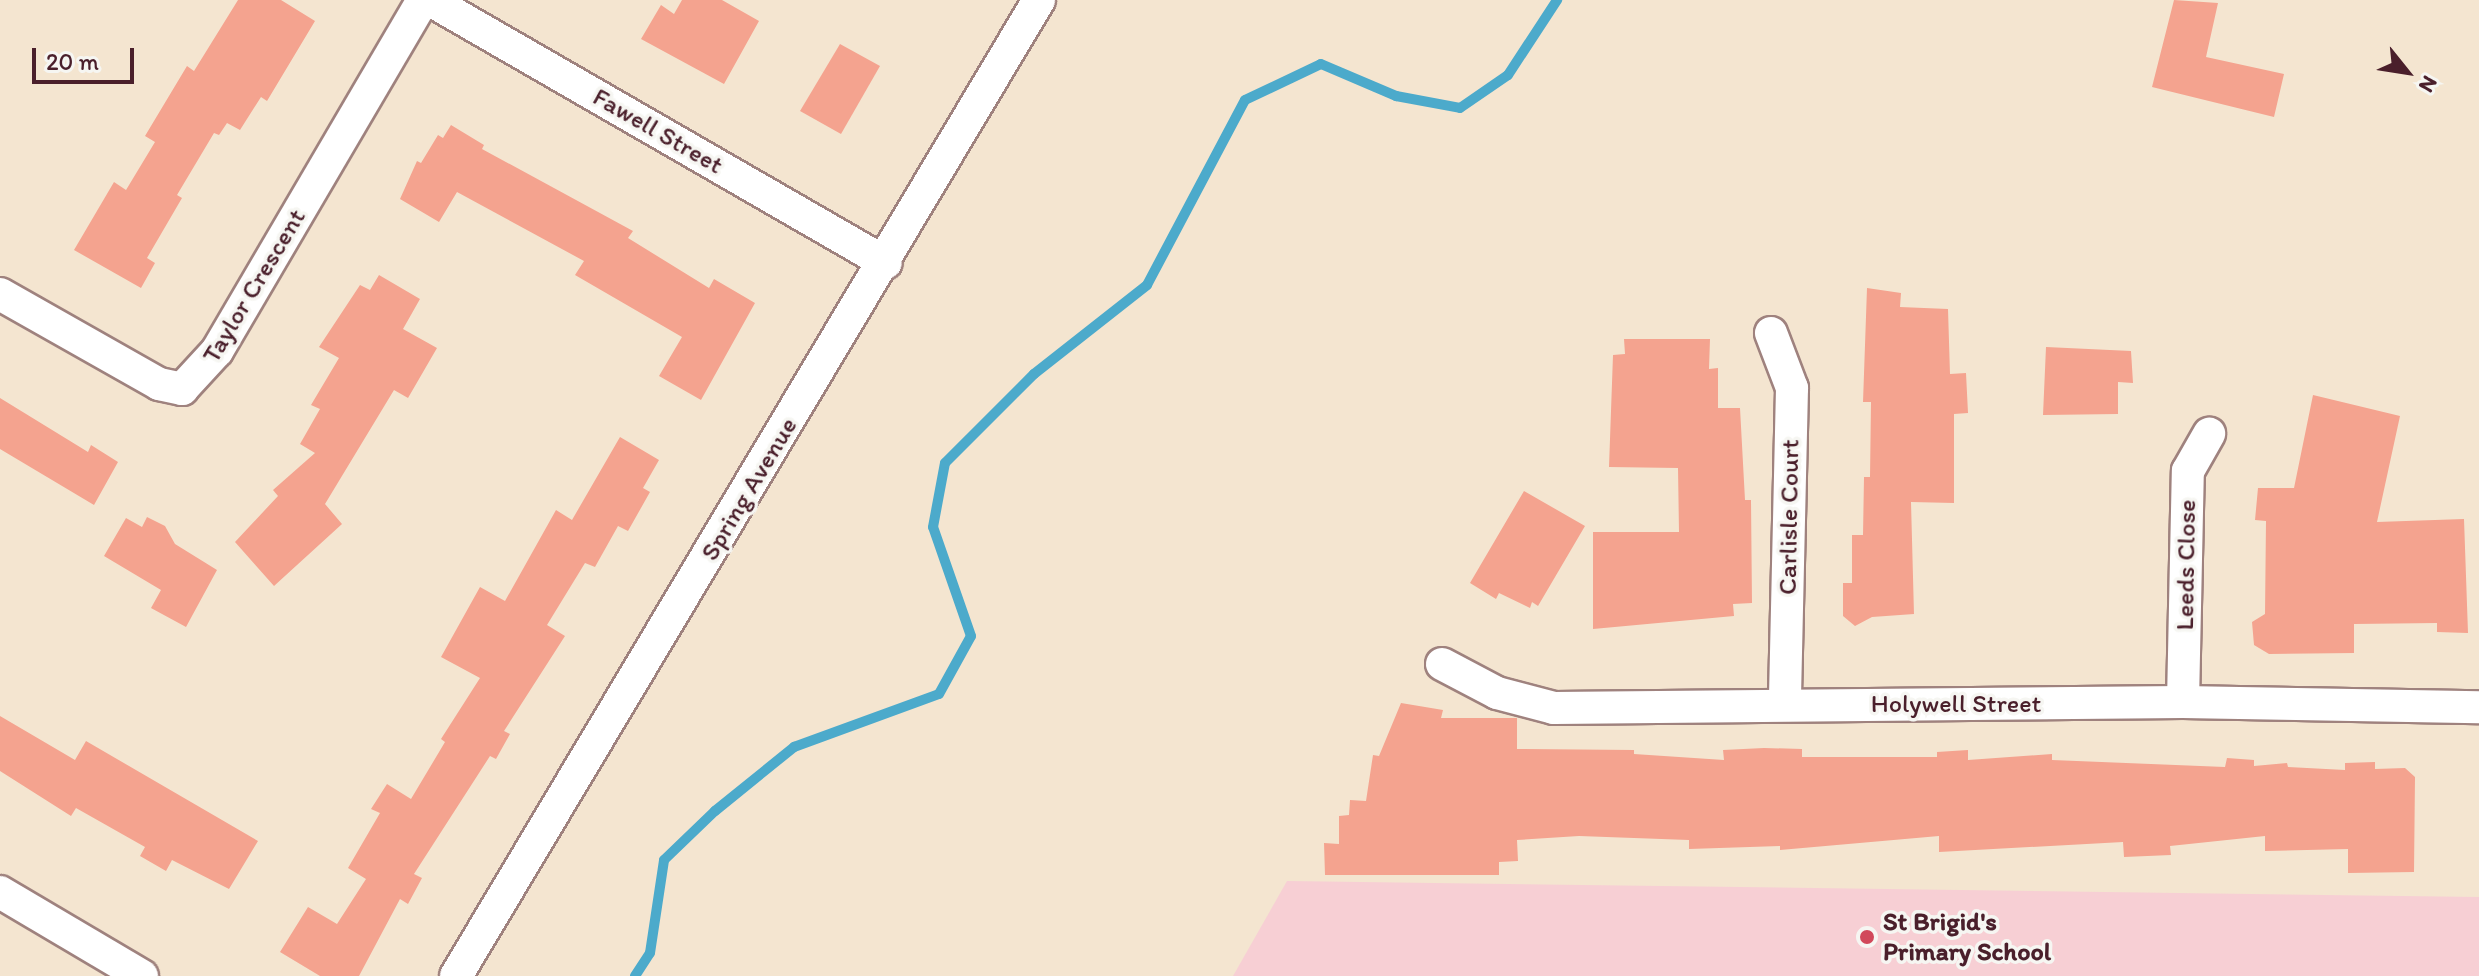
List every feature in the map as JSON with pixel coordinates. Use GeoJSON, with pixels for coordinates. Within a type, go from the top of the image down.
{"type":"FeatureCollection","features":[{"type":"Feature","properties":{"kind":"street","name":"Taylor Crescent"},"geometry":{"type":"LineString","coordinates":[[0,294],[159,384],[182,389],[217,351],[423,0]]}},
{"type":"Feature","properties":{"kind":"street","name":"Fawell Street"},"geometry":{"type":"LineString","coordinates":[[430,0],[886,263]]}},
{"type":"Feature","properties":{"kind":"street","name":"Spring Avenue"},"geometry":{"type":"LineString","coordinates":[[456,976],[886,263],[1039,0]]}},
{"type":"Feature","properties":{"kind":"street","name":"Carlisle Court"},"geometry":{"type":"LineString","coordinates":[[1771,333],[1792,388],[1785,704]]}},
{"type":"Feature","properties":{"kind":"street","name":"Leeds Close"},"geometry":{"type":"LineString","coordinates":[[2183,702],[2188,471],[2209,434]]}},
{"type":"Feature","properties":{"kind":"street","name":"Holywell Street"},"geometry":{"type":"LineString","coordinates":[[1442,664],[1497,693],[1554,708],[2183,702],[2479,707]]}},
{"type":"Feature","properties":{"kind":"street"},"geometry":{"type":"LineString","coordinates":[[0,892],[142,976]]}},
{"type":"Feature","properties":{"kind":"shaded area","name":"St Brigid's Primary School"},"geometry":{"type":"Polygon","coordinates":[[[1287,881],[2479,897],[2479,976],[1233,976],[1287,881]]]}},
{"type":"Feature","properties":{"kind":"building"},"geometry":{"type":"Polygon","coordinates":[[[238,0],[281,0],[315,21],[267,101],[261,97],[240,130],[227,123],[219,135],[214,133],[177,195],[182,198],[147,258],[155,263],[141,288],[74,250],[114,182],[126,190],[155,142],[145,136],[187,66],[194,71],[238,0]]]}},
{"type":"Feature","properties":{"kind":"building"},"geometry":{"type":"Polygon","coordinates":[[[682,0],[722,0],[759,21],[724,84],[641,39],[661,5],[674,14],[682,0]]]}},
{"type":"Feature","properties":{"kind":"building"},"geometry":{"type":"Polygon","coordinates":[[[2174,0],[2218,3],[2206,57],[2284,74],[2274,117],[2152,87],[2174,0]]]}},
{"type":"Feature","properties":{"kind":"building"},"geometry":{"type":"Polygon","coordinates":[[[840,44],[880,66],[841,134],[800,111],[840,44]]]}},
{"type":"Feature","properties":{"kind":"building"},"geometry":{"type":"Polygon","coordinates":[[[451,125],[484,145],[482,149],[633,231],[628,238],[709,288],[714,279],[755,303],[701,400],[659,376],[682,337],[575,275],[584,261],[457,192],[439,222],[400,199],[417,161],[421,163],[438,135],[443,138],[451,125]]]}},
{"type":"Feature","properties":{"kind":"building"},"geometry":{"type":"Polygon","coordinates":[[[379,275],[420,299],[403,329],[437,348],[408,398],[394,390],[325,504],[342,524],[274,586],[235,542],[278,496],[273,490],[315,453],[300,444],[320,409],[311,405],[339,358],[319,347],[360,285],[370,290],[379,275]]]}},
{"type":"Feature","properties":{"kind":"building"},"geometry":{"type":"Polygon","coordinates":[[[1867,288],[1901,293],[1900,307],[1948,309],[1950,374],[1966,373],[1968,413],[1954,414],[1954,503],[1911,502],[1914,614],[1872,617],[1855,626],[1843,616],[1843,583],[1852,583],[1852,535],[1863,535],[1864,477],[1870,477],[1871,402],[1863,402],[1867,288]]]}},
{"type":"Feature","properties":{"kind":"building"},"geometry":{"type":"Polygon","coordinates":[[[1624,339],[1710,339],[1709,369],[1718,368],[1718,408],[1740,408],[1745,500],[1751,500],[1752,603],[1733,604],[1734,616],[1593,629],[1593,532],[1679,532],[1678,468],[1609,467],[1613,355],[1625,354],[1624,339]]]}},
{"type":"Feature","properties":{"kind":"building"},"geometry":{"type":"Polygon","coordinates":[[[2046,347],[2131,351],[2133,383],[2118,382],[2118,414],[2043,415],[2046,347]]]}},
{"type":"Feature","properties":{"kind":"building"},"geometry":{"type":"Polygon","coordinates":[[[2313,395],[2400,416],[2377,522],[2464,519],[2468,633],[2437,632],[2437,623],[2354,624],[2354,653],[2269,654],[2254,645],[2252,622],[2265,614],[2266,521],[2255,520],[2258,488],[2294,488],[2313,395]]]}},
{"type":"Feature","properties":{"kind":"building"},"geometry":{"type":"Polygon","coordinates":[[[0,398],[88,452],[91,445],[118,462],[94,505],[0,449],[0,398]]]}},
{"type":"Feature","properties":{"kind":"building"},"geometry":{"type":"Polygon","coordinates":[[[620,437],[659,460],[643,488],[650,492],[628,531],[618,526],[595,567],[585,563],[547,625],[565,636],[504,731],[510,734],[496,759],[490,756],[414,874],[422,878],[408,904],[400,899],[359,976],[320,976],[280,952],[308,907],[337,924],[366,879],[348,868],[380,813],[371,809],[387,784],[411,799],[445,742],[441,739],[480,678],[441,657],[480,587],[505,601],[556,510],[572,520],[620,437]]]}},
{"type":"Feature","properties":{"kind":"building"},"geometry":{"type":"Polygon","coordinates":[[[1524,491],[1585,526],[1538,606],[1532,602],[1530,608],[1499,593],[1496,599],[1470,583],[1524,491]]]}},
{"type":"Feature","properties":{"kind":"building"},"geometry":{"type":"Polygon","coordinates":[[[147,517],[165,526],[175,544],[217,570],[186,627],[151,608],[161,590],[104,556],[126,518],[142,527],[147,517]]]}},
{"type":"Feature","properties":{"kind":"building"},"geometry":{"type":"Polygon","coordinates":[[[1401,703],[1443,710],[1441,718],[1517,718],[1517,749],[1634,750],[1634,754],[1724,760],[1723,750],[1764,748],[1802,749],[1802,757],[1937,757],[1937,752],[1968,750],[1968,760],[2052,754],[2052,760],[2225,767],[2227,758],[2254,760],[2254,766],[2287,763],[2288,767],[2345,770],[2345,763],[2375,762],[2375,769],[2405,768],[2415,777],[2414,872],[2348,873],[2348,849],[2265,851],[2265,836],[2170,846],[2171,855],[2124,857],[2123,842],[1939,852],[1939,836],[1780,850],[1780,846],[1689,849],[1689,840],[1579,836],[1517,840],[1518,861],[1499,862],[1499,875],[1325,875],[1324,843],[1339,844],[1339,816],[1349,815],[1350,800],[1366,801],[1373,755],[1379,756],[1401,703]]]}},
{"type":"Feature","properties":{"kind":"building"},"geometry":{"type":"Polygon","coordinates":[[[0,716],[75,760],[86,741],[258,841],[229,889],[172,860],[166,871],[140,856],[145,847],[76,808],[71,816],[0,771],[0,716]]]}},
{"type":"Feature","properties":{"kind":"waterway"},"geometry":{"type":"LineString","coordinates":[[635,976],[650,953],[664,860],[715,811],[794,747],[939,694],[971,636],[933,527],[945,463],[1034,374],[1147,285],[1245,100],[1321,64],[1396,96],[1460,108],[1508,75],[1557,0]]}},
{"type":"Feature","properties":{"kind":"place","name":"St Brigid's Primary School"},"geometry":{"type":"Point","coordinates":[1867,937]}}]}
